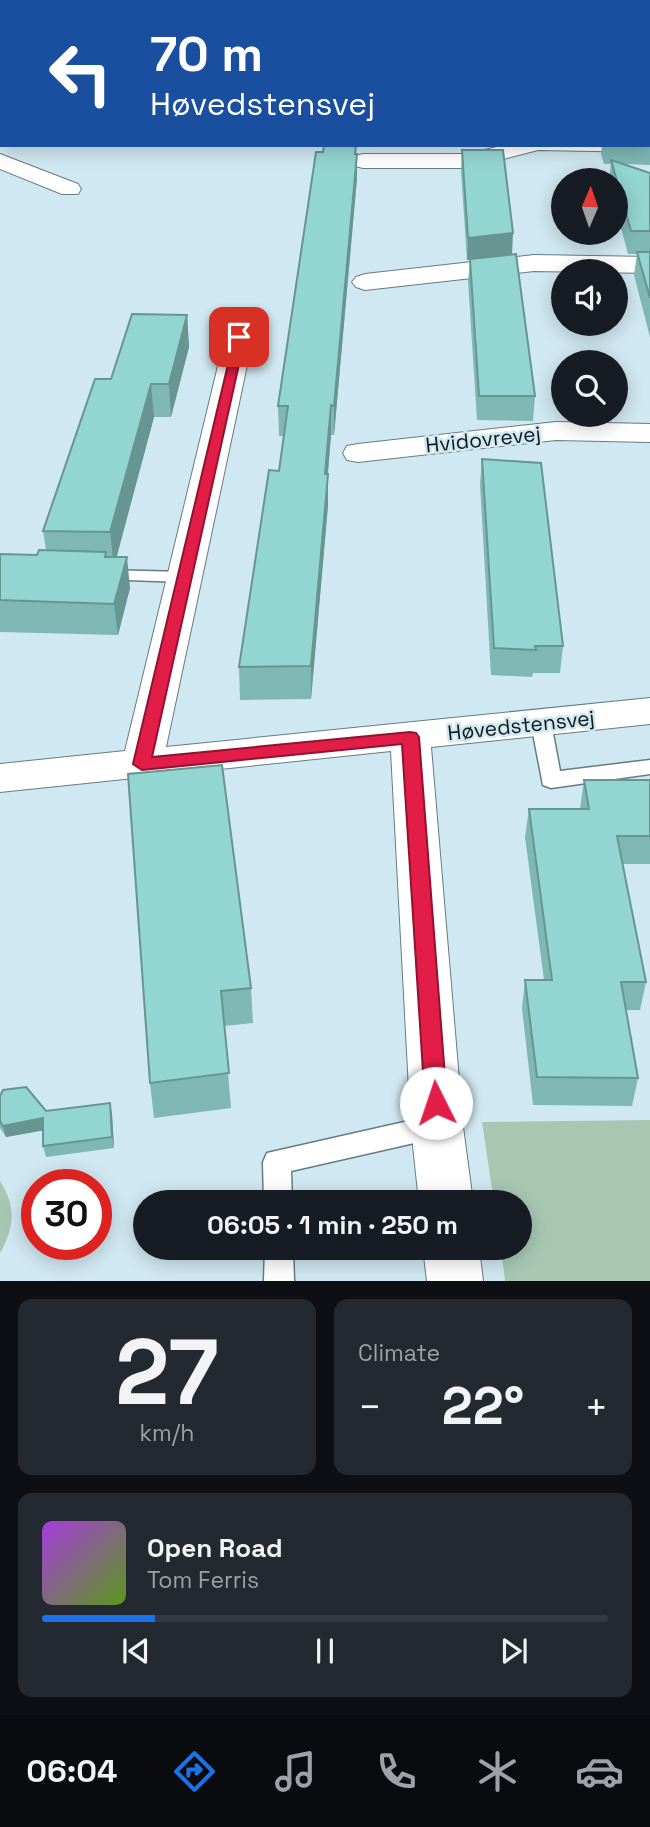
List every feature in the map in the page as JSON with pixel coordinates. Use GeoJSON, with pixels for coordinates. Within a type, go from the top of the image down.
{"type":"FeatureCollection","features":[{"type":"Feature","properties":{"kind":"street"},"geometry":{"type":"LineString","coordinates":[[363,161],[469,161],[522,147]]}},
{"type":"Feature","properties":{"kind":"street"},"geometry":{"type":"LineString","coordinates":[[0,161],[70,189]]}},
{"type":"Feature","properties":{"kind":"street"},"geometry":{"type":"LineString","coordinates":[[365,282],[534,263],[650,265]]}},
{"type":"Feature","properties":{"kind":"street"},"geometry":{"type":"LineString","coordinates":[[142,764],[239,337]]}},
{"type":"Feature","properties":{"kind":"street","name":"Hvidovrevej"},"geometry":{"type":"LineString","coordinates":[[358,453],[556,431],[650,433]]}},
{"type":"Feature","properties":{"kind":"street","name":"Høvedstensvej"},"geometry":{"type":"LineString","coordinates":[[0,778],[650,710]]}},
{"type":"Feature","properties":{"kind":"street"},"geometry":{"type":"LineString","coordinates":[[410,737],[445,1190]]}},
{"type":"Feature","properties":{"kind":"street"},"geometry":{"type":"LineString","coordinates":[[452,1260],[454,1281]]}},
{"type":"Feature","properties":{"kind":"lane"},"geometry":{"type":"LineString","coordinates":[[79,574],[185,577]]}},
{"type":"Feature","properties":{"kind":"lane"},"geometry":{"type":"LineString","coordinates":[[541,723],[551,780],[650,767]]}},
{"type":"Feature","properties":{"kind":"lane"},"geometry":{"type":"LineString","coordinates":[[278,1190],[277,1162],[438,1127]]}},
{"type":"Feature","properties":{"kind":"lane"},"geometry":{"type":"LineString","coordinates":[[279,1260],[279,1281]]}},
{"type":"Feature","properties":{"kind":"green space"},"geometry":{"type":"Polygon","coordinates":[[[650,1120],[650,1281],[505,1281],[502,1260],[532,1260],[532,1190],[492,1190],[482,1122],[650,1120]]]}},
{"type":"Feature","properties":{"kind":"green space"},"geometry":{"type":"Polygon","coordinates":[[[0,1181],[9,1199],[12,1217],[9,1234],[0,1253],[0,1181]]]}},
{"type":"Feature","properties":{"kind":"building"},"geometry":{"type":"Polygon","coordinates":[[[324,147],[356,147],[357,154],[334,406],[331,405],[325,474],[328,474],[311,666],[239,667],[269,470],[279,471],[288,406],[278,406],[316,152],[323,152],[324,147]]]}},
{"type":"Feature","properties":{"kind":"building"},"geometry":{"type":"Polygon","coordinates":[[[462,150],[503,150],[513,233],[468,238],[462,150]]]}},
{"type":"Feature","properties":{"kind":"building"},"geometry":{"type":"Polygon","coordinates":[[[611,160],[650,173],[650,231],[631,231],[628,220],[628,168],[613,168],[611,160]]]}},
{"type":"Feature","properties":{"kind":"building"},"geometry":{"type":"Polygon","coordinates":[[[637,252],[650,252],[650,298],[637,252]]]}},
{"type":"Feature","properties":{"kind":"building"},"geometry":{"type":"Polygon","coordinates":[[[516,254],[535,396],[479,396],[470,259],[516,254]]]}},
{"type":"Feature","properties":{"kind":"building"},"geometry":{"type":"Polygon","coordinates":[[[132,314],[187,315],[169,384],[151,384],[110,532],[43,531],[95,379],[111,379],[132,314]]]}},
{"type":"Feature","properties":{"kind":"building"},"geometry":{"type":"Polygon","coordinates":[[[482,459],[541,463],[563,646],[535,646],[536,650],[494,648],[482,459]]]}},
{"type":"Feature","properties":{"kind":"building"},"geometry":{"type":"Polygon","coordinates":[[[39,550],[106,552],[105,557],[127,557],[114,604],[0,600],[0,554],[37,555],[39,550]]]}},
{"type":"Feature","properties":{"kind":"building"},"geometry":{"type":"Polygon","coordinates":[[[222,765],[251,988],[221,991],[229,1073],[150,1083],[128,774],[222,765]]]}},
{"type":"Feature","properties":{"kind":"building"},"geometry":{"type":"Polygon","coordinates":[[[584,780],[650,780],[650,836],[617,836],[646,982],[621,982],[638,1078],[537,1077],[525,980],[552,980],[529,809],[589,809],[584,780]]]}},
{"type":"Feature","properties":{"kind":"building"},"geometry":{"type":"Polygon","coordinates":[[[26,1087],[46,1111],[110,1103],[112,1137],[43,1146],[43,1118],[3,1126],[0,1121],[0,1096],[3,1090],[26,1087]]]}},
{"type":"Feature","properties":{"kind":"route"},"geometry":{"type":"LineString","coordinates":[[239,337],[142,764],[410,737],[436,1103]]}}]}
